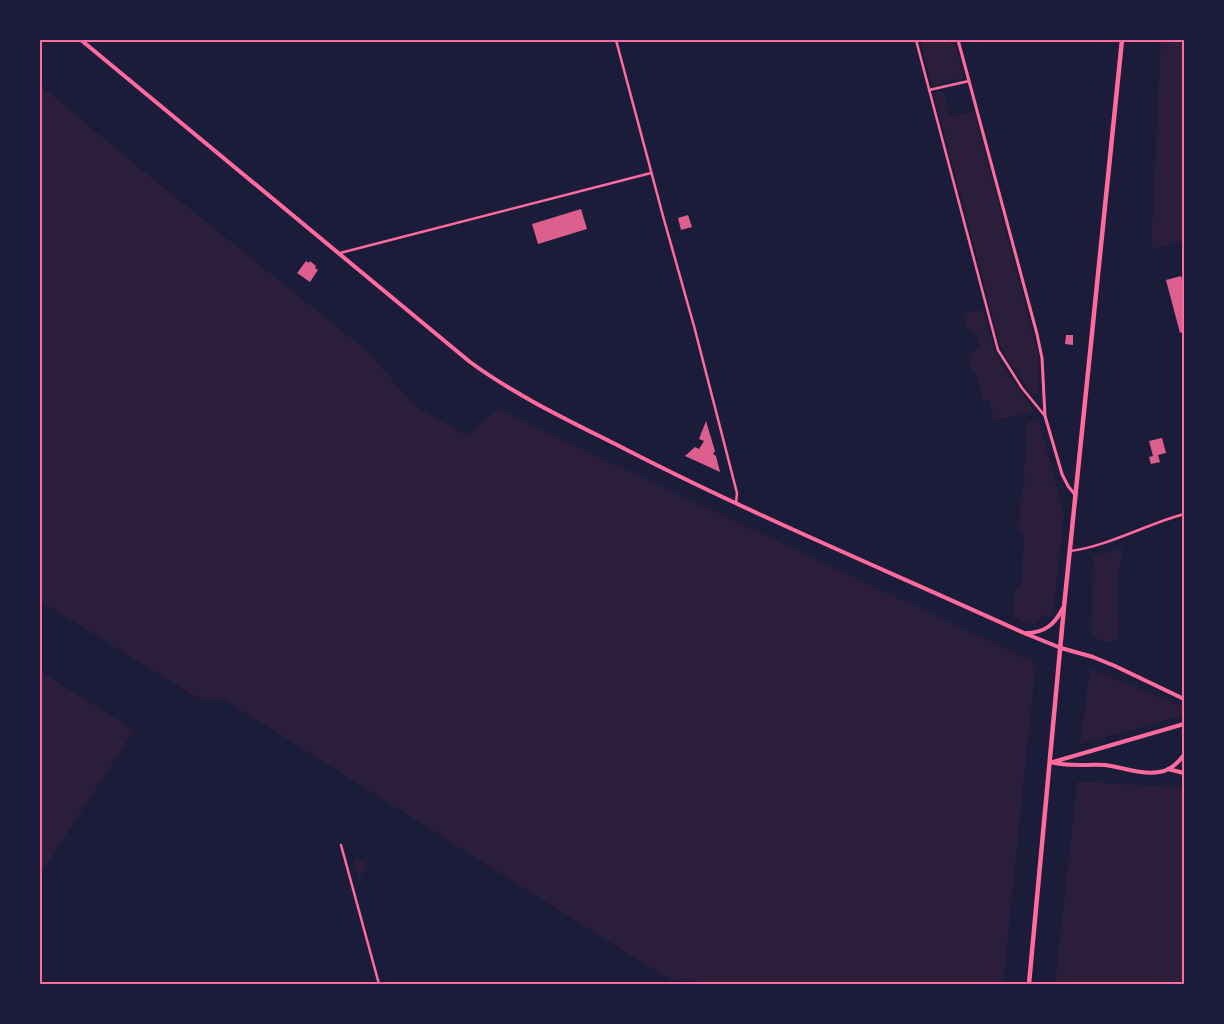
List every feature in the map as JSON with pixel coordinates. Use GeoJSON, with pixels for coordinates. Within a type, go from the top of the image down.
{"type":"FeatureCollection","features":[{"type":"Feature","properties":{"kind":"main road"},"geometry":{"type":"LineString","coordinates":[[81,40],[449,345],[492,378],[595,434],[736,503],[1024,633],[1061,648],[1094,657],[1184,698]]}},
{"type":"Feature","properties":{"kind":"main road"},"geometry":{"type":"LineString","coordinates":[[1029,984],[1064,607],[1122,40]]}},
{"type":"Feature","properties":{"kind":"main road"},"geometry":{"type":"LineString","coordinates":[[1024,633],[1035,633],[1046,629],[1057,620],[1064,607]]}},
{"type":"Feature","properties":{"kind":"main road"},"geometry":{"type":"LineString","coordinates":[[1050,762],[1184,724]]}},
{"type":"Feature","properties":{"kind":"main road"},"geometry":{"type":"LineString","coordinates":[[1050,762],[1061,765],[1108,765],[1144,772],[1158,772],[1168,769],[1184,756]]}},
{"type":"Feature","properties":{"kind":"main road"},"geometry":{"type":"LineString","coordinates":[[1168,769],[1184,773]]}},
{"type":"Feature","properties":{"kind":"street"},"geometry":{"type":"LineString","coordinates":[[616,40],[709,382],[737,493],[736,503]]}},
{"type":"Feature","properties":{"kind":"street"},"geometry":{"type":"LineString","coordinates":[[916,40],[998,350],[1022,388],[1045,416]]}},
{"type":"Feature","properties":{"kind":"street"},"geometry":{"type":"LineString","coordinates":[[958,40],[1038,334],[1042,358],[1045,416],[1062,474],[1076,496]]}},
{"type":"Feature","properties":{"kind":"street"},"geometry":{"type":"LineString","coordinates":[[929,90],[969,81]]}},
{"type":"Feature","properties":{"kind":"street"},"geometry":{"type":"LineString","coordinates":[[340,253],[651,172]]}},
{"type":"Feature","properties":{"kind":"street"},"geometry":{"type":"LineString","coordinates":[[1070,551],[1100,544],[1184,514]]}},
{"type":"Feature","properties":{"kind":"street"},"geometry":{"type":"LineString","coordinates":[[341,844],[379,984]]}},
{"type":"Feature","properties":{"kind":"shaded area"},"geometry":{"type":"Polygon","coordinates":[[[920,40],[954,40],[963,78],[932,86],[920,40]]]}},
{"type":"Feature","properties":{"kind":"shaded area"},"geometry":{"type":"Polygon","coordinates":[[[1161,40],[1184,40],[1184,242],[1151,249],[1161,40]]]}},
{"type":"Feature","properties":{"kind":"shaded area"},"geometry":{"type":"Polygon","coordinates":[[[40,85],[138,167],[367,351],[416,407],[468,436],[497,409],[1036,663],[1003,984],[698,984],[690,979],[670,980],[225,700],[201,700],[40,601],[40,85]]]}},
{"type":"Feature","properties":{"kind":"shaded area"},"geometry":{"type":"Polygon","coordinates":[[[943,91],[950,117],[974,111],[1038,354],[1039,392],[1035,395],[1032,394],[1007,359],[1000,345],[934,93],[943,91]]]}},
{"type":"Feature","properties":{"kind":"shaded area"},"geometry":{"type":"Polygon","coordinates":[[[980,310],[984,313],[995,353],[1035,412],[994,420],[989,400],[983,401],[976,374],[972,371],[968,354],[972,353],[973,350],[979,349],[980,345],[977,333],[971,333],[970,329],[967,328],[964,313],[980,310]]]}},
{"type":"Feature","properties":{"kind":"shaded area"},"geometry":{"type":"Polygon","coordinates":[[[1039,420],[1064,517],[1053,614],[1049,617],[1041,616],[1036,625],[1021,621],[1013,615],[1015,590],[1021,584],[1024,536],[1019,530],[1020,502],[1025,480],[1023,474],[1027,442],[1025,438],[1028,422],[1039,420]]]}},
{"type":"Feature","properties":{"kind":"shaded area"},"geometry":{"type":"Polygon","coordinates":[[[1123,548],[1117,583],[1118,638],[1111,643],[1100,640],[1091,632],[1093,557],[1123,548]]]}},
{"type":"Feature","properties":{"kind":"shaded area"},"geometry":{"type":"Polygon","coordinates":[[[1090,669],[1184,707],[1184,715],[1080,744],[1090,669]]]}},
{"type":"Feature","properties":{"kind":"shaded area"},"geometry":{"type":"Polygon","coordinates":[[[40,671],[134,730],[40,875],[40,671]]]}},
{"type":"Feature","properties":{"kind":"shaded area"},"geometry":{"type":"Polygon","coordinates":[[[1077,781],[1184,788],[1184,984],[1055,984],[1077,781]]]}},
{"type":"Feature","properties":{"kind":"shaded area"},"geometry":{"type":"Polygon","coordinates":[[[356,858],[368,865],[359,879],[353,862],[356,858]]]}},
{"type":"Feature","properties":{"kind":"building"},"geometry":{"type":"Polygon","coordinates":[[[581,209],[587,229],[538,244],[532,224],[581,209]]]}},
{"type":"Feature","properties":{"kind":"building"},"geometry":{"type":"Polygon","coordinates":[[[688,215],[692,227],[681,230],[678,218],[688,215]]]}},
{"type":"Feature","properties":{"kind":"building"},"geometry":{"type":"Polygon","coordinates":[[[306,261],[309,263],[310,261],[318,270],[310,282],[297,273],[306,261]]]}},
{"type":"Feature","properties":{"kind":"building"},"geometry":{"type":"Polygon","coordinates":[[[1181,276],[1184,286],[1184,332],[1180,333],[1166,280],[1181,276]]]}},
{"type":"Feature","properties":{"kind":"building"},"geometry":{"type":"Polygon","coordinates":[[[1066,335],[1073,335],[1073,345],[1065,344],[1066,335]]]}},
{"type":"Feature","properties":{"kind":"building"},"geometry":{"type":"Polygon","coordinates":[[[706,421],[715,451],[713,454],[716,456],[720,472],[685,456],[695,447],[699,449],[704,441],[699,439],[706,421]]]}},
{"type":"Feature","properties":{"kind":"building"},"geometry":{"type":"Polygon","coordinates":[[[1162,438],[1166,453],[1158,455],[1160,462],[1151,464],[1149,457],[1153,456],[1149,441],[1162,438]]]}}]}
